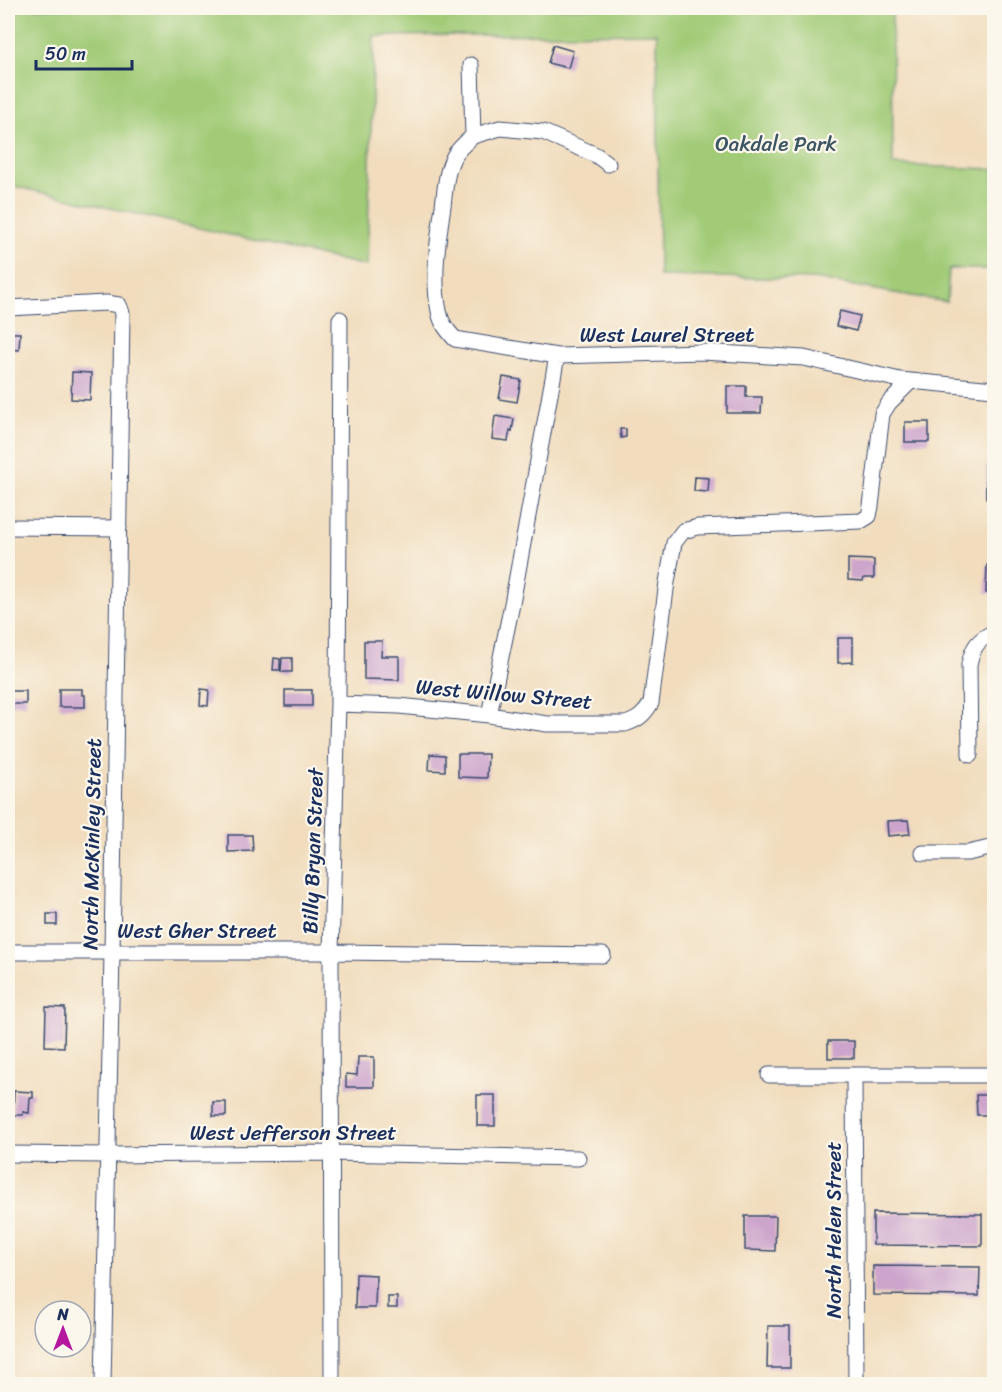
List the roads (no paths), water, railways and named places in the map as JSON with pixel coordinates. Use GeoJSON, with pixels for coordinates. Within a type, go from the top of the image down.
{"type":"FeatureCollection","features":[{"type":"Feature","properties":{"kind":"street"},"geometry":{"type":"LineString","coordinates":[[471,65],[473,136]]}},
{"type":"Feature","properties":{"kind":"street"},"geometry":{"type":"LineString","coordinates":[[557,356],[455,339],[444,327],[439,312],[436,277],[447,173],[460,148],[473,136],[501,128],[543,132],[597,155],[609,164]]}},
{"type":"Feature","properties":{"kind":"street","name":"North McKinley Street"},"geometry":{"type":"LineString","coordinates":[[8,308],[106,303],[120,305],[122,323],[103,1384]]}},
{"type":"Feature","properties":{"kind":"street","name":"Billy Bryan Street"},"geometry":{"type":"LineString","coordinates":[[332,1384],[331,952],[338,704],[340,319]]}},
{"type":"Feature","properties":{"kind":"street","name":"West Laurel Street"},"geometry":{"type":"LineString","coordinates":[[489,715],[512,604],[557,356],[702,352],[804,358],[900,381],[994,389]]}},
{"type":"Feature","properties":{"kind":"street","name":"West Willow Street"},"geometry":{"type":"LineString","coordinates":[[338,704],[399,706],[489,715],[547,724],[625,724],[633,722],[644,715],[651,703],[674,543],[683,531],[698,527],[861,521],[869,516],[882,414],[889,403],[910,382]]}},
{"type":"Feature","properties":{"kind":"street"},"geometry":{"type":"LineString","coordinates":[[8,527],[119,528]]}},
{"type":"Feature","properties":{"kind":"street"},"geometry":{"type":"LineString","coordinates":[[970,756],[969,664],[972,651],[981,638],[994,632]]}},
{"type":"Feature","properties":{"kind":"street"},"geometry":{"type":"LineString","coordinates":[[922,853],[968,853],[994,847]]}},
{"type":"Feature","properties":{"kind":"street","name":"West Gher Street"},"geometry":{"type":"LineString","coordinates":[[8,952],[603,955]]}},
{"type":"Feature","properties":{"kind":"street"},"geometry":{"type":"LineString","coordinates":[[769,1075],[994,1076]]}},
{"type":"Feature","properties":{"kind":"street","name":"North Helen Street"},"geometry":{"type":"LineString","coordinates":[[854,1075],[856,1384]]}},
{"type":"Feature","properties":{"kind":"street","name":"West Jefferson Street"},"geometry":{"type":"LineString","coordinates":[[8,1154],[332,1153],[578,1158]]}},
{"type":"Feature","properties":{"kind":"park label","name":"Oakdale Park"},"geometry":{"type":"Point","coordinates":[776,144]}}]}
